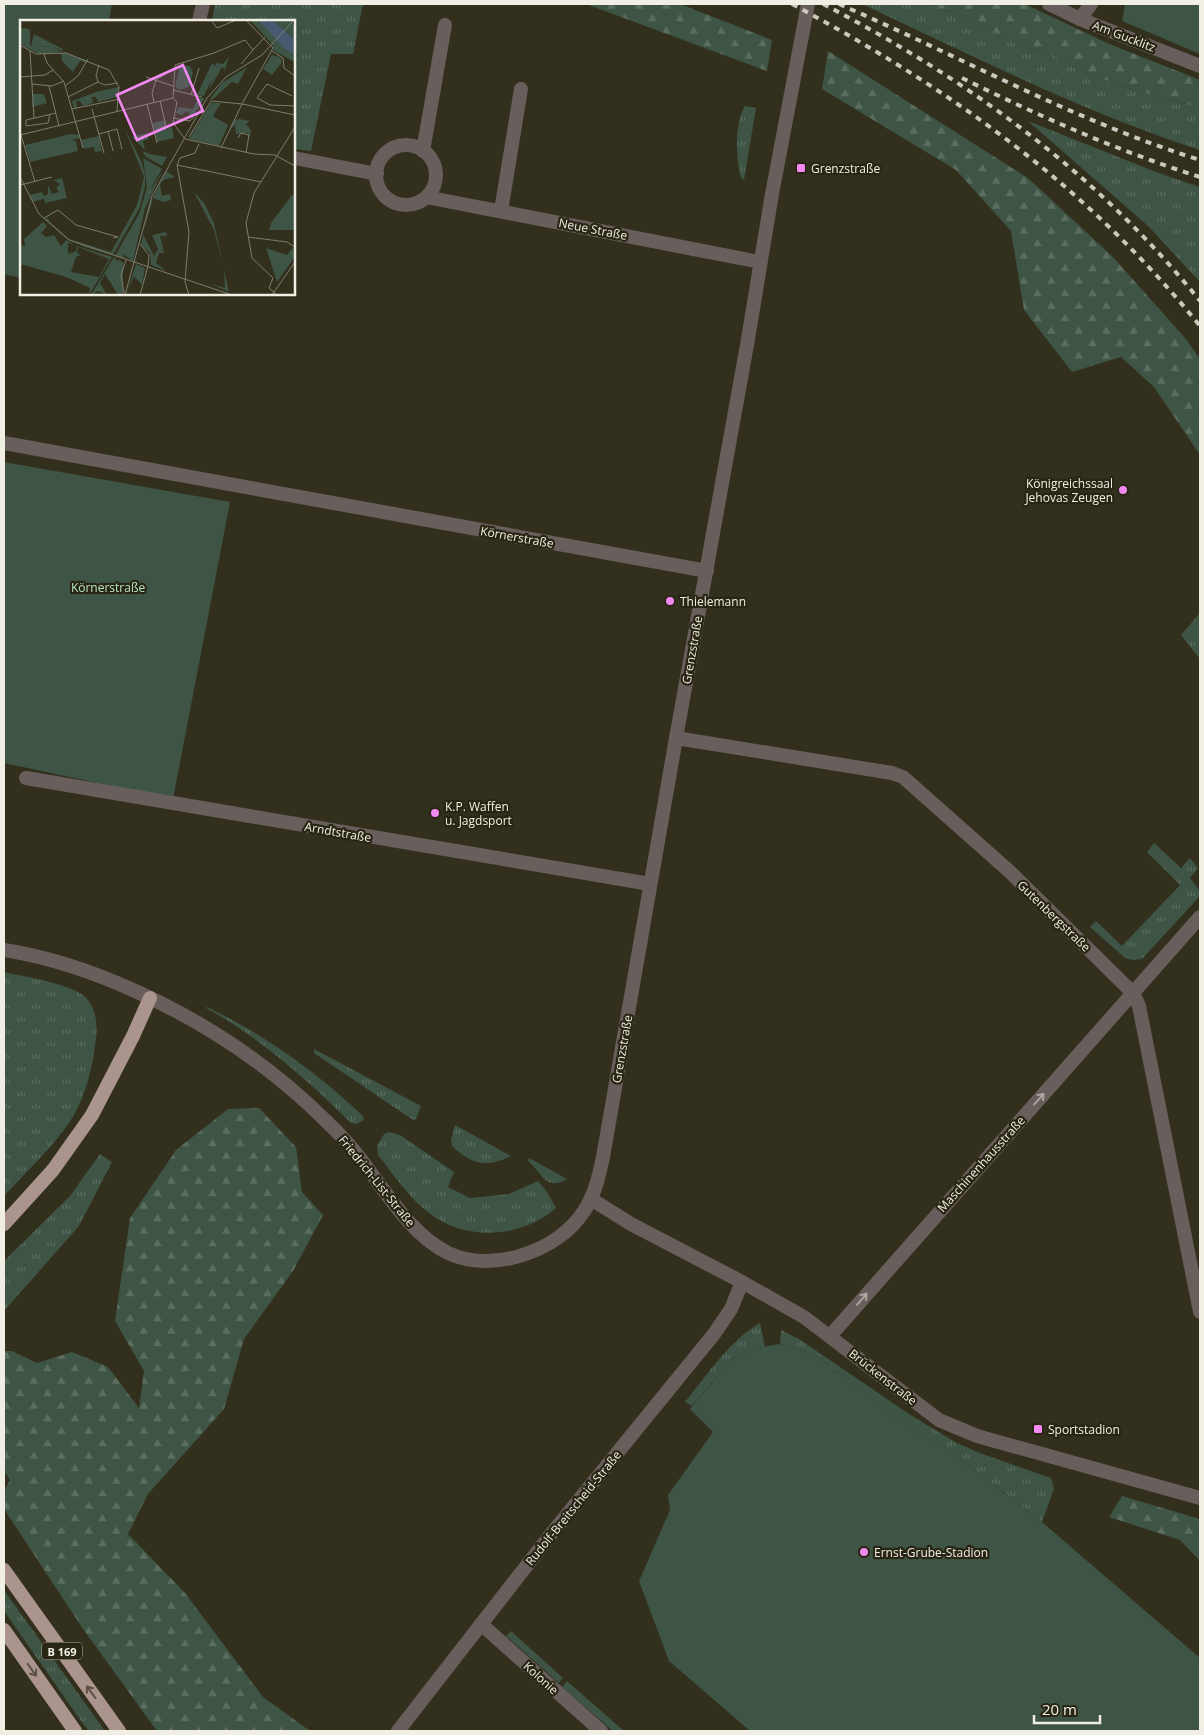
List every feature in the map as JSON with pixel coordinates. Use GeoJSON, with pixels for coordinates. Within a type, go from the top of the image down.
{"type":"FeatureCollection","features":[{"type":"Feature","properties":{"kind":"highway"},"geometry":{"type":"LineString","coordinates":[[4,1224],[53,1170],[92,1116],[133,1036],[150,998]]}},
{"type":"Feature","properties":{"kind":"highway","name":"B 169"},"geometry":{"type":"LineString","coordinates":[[4,1570],[119,1731]]}},
{"type":"Feature","properties":{"kind":"highway","name":"B 169"},"geometry":{"type":"LineString","coordinates":[[4,1630],[75,1731]]}},
{"type":"Feature","properties":{"kind":"street"},"geometry":{"type":"LineString","coordinates":[[199,20],[203,4]]}},
{"type":"Feature","properties":{"kind":"street","name":"Grenzstraße"},"geometry":{"type":"LineString","coordinates":[[591,1198],[598,1180],[603,1157],[747,345],[760,262],[808,4]]}},
{"type":"Feature","properties":{"kind":"street","name":"Am Gucklitz"},"geometry":{"type":"LineString","coordinates":[[1049,4],[1080,19],[1200,66]]}},
{"type":"Feature","properties":{"kind":"street"},"geometry":{"type":"LineString","coordinates":[[1080,19],[1091,4]]}},
{"type":"Feature","properties":{"kind":"street"},"geometry":{"type":"LineString","coordinates":[[424,151],[445,25]]}},
{"type":"Feature","properties":{"kind":"street"},"geometry":{"type":"LineString","coordinates":[[501,211],[521,89]]}},
{"type":"Feature","properties":{"kind":"street"},"geometry":{"type":"LineString","coordinates":[[407,145],[424,151],[433,162],[436,170],[434,185],[426,197],[412,204],[397,203],[384,195],[377,182],[378,165],[389,150],[407,145]]}},
{"type":"Feature","properties":{"kind":"street"},"geometry":{"type":"LineString","coordinates":[[295,158],[377,174]]}},
{"type":"Feature","properties":{"kind":"street","name":"Neue Straße"},"geometry":{"type":"LineString","coordinates":[[426,197],[760,262]]}},
{"type":"Feature","properties":{"kind":"street","name":"Körnerstraße"},"geometry":{"type":"LineString","coordinates":[[4,443],[706,571]]}},
{"type":"Feature","properties":{"kind":"street","name":"Gutenbergstraße"},"geometry":{"type":"LineString","coordinates":[[676,738],[892,773],[903,777],[1008,871],[1133,993],[1139,1006],[1200,1312]]}},
{"type":"Feature","properties":{"kind":"street","name":"Arndtstraße"},"geometry":{"type":"LineString","coordinates":[[26,778],[650,884]]}},
{"type":"Feature","properties":{"kind":"street","name":"Maschinenhausstraße"},"geometry":{"type":"LineString","coordinates":[[830,1336],[1200,917]]}},
{"type":"Feature","properties":{"kind":"street","name":"Friedrich-List-Straße"},"geometry":{"type":"LineString","coordinates":[[4,950],[19,952],[82,969],[150,998],[208,1028],[240,1048],[272,1072],[307,1103],[350,1146],[416,1229],[428,1241],[450,1254],[480,1260],[500,1260],[540,1249],[566,1230],[583,1212],[591,1198]]}},
{"type":"Feature","properties":{"kind":"street","name":"Brückenstraße"},"geometry":{"type":"LineString","coordinates":[[591,1198],[631,1224],[804,1317],[939,1420],[977,1436],[1200,1498]]}},
{"type":"Feature","properties":{"kind":"street","name":"Rudolf-Breitscheid-Straße"},"geometry":{"type":"LineString","coordinates":[[398,1731],[552,1533],[714,1334],[731,1309],[742,1282]]}},
{"type":"Feature","properties":{"kind":"street","name":"Kolonie"},"geometry":{"type":"LineString","coordinates":[[481,1624],[601,1731]]}},
{"type":"Feature","properties":{"kind":"green space"},"geometry":{"type":"Polygon","coordinates":[[[4,4],[112,4],[109,20],[20,20],[20,278],[4,274],[4,4]]]}},
{"type":"Feature","properties":{"kind":"green space"},"geometry":{"type":"Polygon","coordinates":[[[215,4],[363,4],[353,54],[331,54],[311,151],[295,149],[295,20],[212,20],[215,4]]]}},
{"type":"Feature","properties":{"kind":"green space"},"geometry":{"type":"Polygon","coordinates":[[[586,4],[680,4],[772,40],[767,71],[586,4]]]}},
{"type":"Feature","properties":{"kind":"green space"},"geometry":{"type":"Polygon","coordinates":[[[862,4],[926,4],[966,16],[1022,47],[1048,51],[1073,67],[1121,86],[1193,106],[1200,110],[1200,150],[1156,135],[1071,101],[862,4]]]}},
{"type":"Feature","properties":{"kind":"green space"},"geometry":{"type":"Polygon","coordinates":[[[926,4],[1027,5],[1107,43],[1200,80],[1200,110],[1193,106],[1121,86],[1073,67],[1048,51],[1022,47],[966,16],[926,4]]]}},
{"type":"Feature","properties":{"kind":"green space"},"geometry":{"type":"Polygon","coordinates":[[[1125,4],[1200,4],[1200,54],[1122,21],[1125,4]]]}},
{"type":"Feature","properties":{"kind":"green space"},"geometry":{"type":"Polygon","coordinates":[[[828,51],[1028,178],[1112,256],[1186,339],[1200,359],[1200,455],[1154,387],[1121,357],[1072,372],[1024,310],[1011,231],[956,170],[822,89],[828,51]]]}},
{"type":"Feature","properties":{"kind":"green space"},"geometry":{"type":"Polygon","coordinates":[[[745,106],[756,108],[744,180],[741,178],[739,170],[737,141],[741,113],[745,106]]]}},
{"type":"Feature","properties":{"kind":"green space"},"geometry":{"type":"Polygon","coordinates":[[[1028,121],[1156,172],[1200,187],[1200,282],[1148,226],[1028,121]]]}},
{"type":"Feature","properties":{"kind":"green space","name":"Körnerstraße"},"geometry":{"type":"Polygon","coordinates":[[[4,462],[230,502],[173,799],[4,763],[4,462]]]}},
{"type":"Feature","properties":{"kind":"green space"},"geometry":{"type":"Polygon","coordinates":[[[1200,613],[1200,659],[1181,635],[1200,613]]]}},
{"type":"Feature","properties":{"kind":"green space"},"geometry":{"type":"Polygon","coordinates":[[[1154,843],[1181,868],[1190,858],[1198,868],[1190,878],[1200,891],[1200,896],[1142,959],[1133,960],[1125,958],[1090,927],[1096,921],[1122,946],[1180,885],[1147,852],[1154,843]]]}},
{"type":"Feature","properties":{"kind":"green space"},"geometry":{"type":"Polygon","coordinates":[[[4,972],[46,981],[78,992],[92,1006],[97,1026],[89,1076],[82,1098],[73,1116],[56,1140],[4,1196],[4,972]]]}},
{"type":"Feature","properties":{"kind":"green space"},"geometry":{"type":"Polygon","coordinates":[[[207,1007],[270,1042],[290,1056],[327,1084],[363,1116],[364,1120],[356,1124],[351,1123],[283,1061],[207,1007]]]}},
{"type":"Feature","properties":{"kind":"green space"},"geometry":{"type":"Polygon","coordinates":[[[314,1049],[421,1106],[416,1119],[413,1120],[314,1053],[314,1049]]]}},
{"type":"Feature","properties":{"kind":"green space"},"geometry":{"type":"Polygon","coordinates":[[[259,1108],[296,1147],[302,1192],[323,1215],[293,1271],[244,1339],[224,1409],[148,1494],[128,1534],[185,1593],[263,1697],[310,1731],[157,1731],[83,1629],[4,1509],[4,1491],[10,1480],[4,1471],[4,1351],[12,1351],[37,1363],[72,1352],[108,1367],[139,1408],[144,1371],[115,1321],[130,1218],[176,1150],[228,1109],[259,1108]]]}},
{"type":"Feature","properties":{"kind":"green space"},"geometry":{"type":"Polygon","coordinates":[[[455,1125],[511,1156],[487,1163],[473,1161],[452,1146],[451,1140],[455,1125]]]}},
{"type":"Feature","properties":{"kind":"green space"},"geometry":{"type":"Polygon","coordinates":[[[389,1132],[400,1135],[454,1172],[448,1187],[470,1198],[509,1194],[538,1181],[556,1208],[527,1226],[494,1233],[460,1229],[444,1222],[429,1213],[415,1200],[378,1155],[377,1146],[384,1134],[389,1132]]]}},
{"type":"Feature","properties":{"kind":"green space"},"geometry":{"type":"Polygon","coordinates":[[[100,1154],[112,1162],[79,1226],[4,1311],[4,1261],[70,1196],[100,1154]]]}},
{"type":"Feature","properties":{"kind":"green space"},"geometry":{"type":"Polygon","coordinates":[[[529,1158],[567,1179],[554,1183],[549,1182],[528,1161],[529,1158]]]}},
{"type":"Feature","properties":{"kind":"green space"},"geometry":{"type":"Polygon","coordinates":[[[760,1323],[765,1347],[751,1349],[733,1358],[692,1406],[685,1402],[738,1339],[760,1323]]]}},
{"type":"Feature","properties":{"kind":"green space"},"geometry":{"type":"Polygon","coordinates":[[[781,1330],[799,1339],[912,1416],[957,1443],[1051,1478],[1054,1489],[1042,1522],[949,1450],[905,1424],[816,1355],[780,1344],[781,1330]]]}},
{"type":"Feature","properties":{"kind":"green space","name":"Ernst-Grube-Stadion"},"geometry":{"type":"Polygon","coordinates":[[[780,1344],[816,1355],[905,1424],[949,1450],[1042,1522],[1200,1658],[1200,1731],[750,1731],[669,1661],[639,1581],[670,1510],[668,1495],[713,1432],[690,1409],[733,1358],[751,1349],[780,1344]]]}},
{"type":"Feature","properties":{"kind":"green space"},"geometry":{"type":"Polygon","coordinates":[[[1122,1496],[1200,1519],[1200,1561],[1180,1540],[1109,1517],[1122,1496]]]}},
{"type":"Feature","properties":{"kind":"green space"},"geometry":{"type":"Polygon","coordinates":[[[4,1590],[105,1731],[89,1731],[81,1721],[4,1611],[4,1590]]]}},
{"type":"Feature","properties":{"kind":"green space"},"geometry":{"type":"Polygon","coordinates":[[[511,1631],[563,1678],[559,1683],[506,1636],[511,1631]]]}},
{"type":"Feature","properties":{"kind":"green space"},"geometry":{"type":"Polygon","coordinates":[[[567,1681],[624,1731],[613,1731],[562,1687],[567,1681]]]}},
{"type":"Feature","properties":{"kind":"railway"},"geometry":{"type":"LineString","coordinates":[[792,4],[906,70],[1012,144],[1063,185],[1111,228],[1156,275],[1200,326]]}},
{"type":"Feature","properties":{"kind":"railway"},"geometry":{"type":"LineString","coordinates":[[823,4],[928,64],[978,97],[1027,133],[1074,171],[1119,212],[1161,255],[1200,301]]}},
{"type":"Feature","properties":{"kind":"railway"},"geometry":{"type":"LineString","coordinates":[[839,4],[1062,107],[1154,144],[1200,160]]}},
{"type":"Feature","properties":{"kind":"railway"},"geometry":{"type":"LineString","coordinates":[[962,78],[1079,132],[1139,156],[1200,177]]}},
{"type":"Feature","properties":{"kind":"place","name":"Grenzstraße"},"geometry":{"type":"Point","coordinates":[801,168]}},
{"type":"Feature","properties":{"kind":"place","name":"Königreichssaal Jehovas Zeugen"},"geometry":{"type":"Point","coordinates":[1123,490]}},
{"type":"Feature","properties":{"kind":"place","name":"Thielemann"},"geometry":{"type":"Point","coordinates":[670,601]}},
{"type":"Feature","properties":{"kind":"place","name":"K.P. Waffen u. Jagdsport"},"geometry":{"type":"Point","coordinates":[435,813]}},
{"type":"Feature","properties":{"kind":"place","name":"Sportstadion"},"geometry":{"type":"Point","coordinates":[1038,1429]}},
{"type":"Feature","properties":{"kind":"place","name":"Ernst-Grube-Stadion"},"geometry":{"type":"Point","coordinates":[864,1552]}}]}
